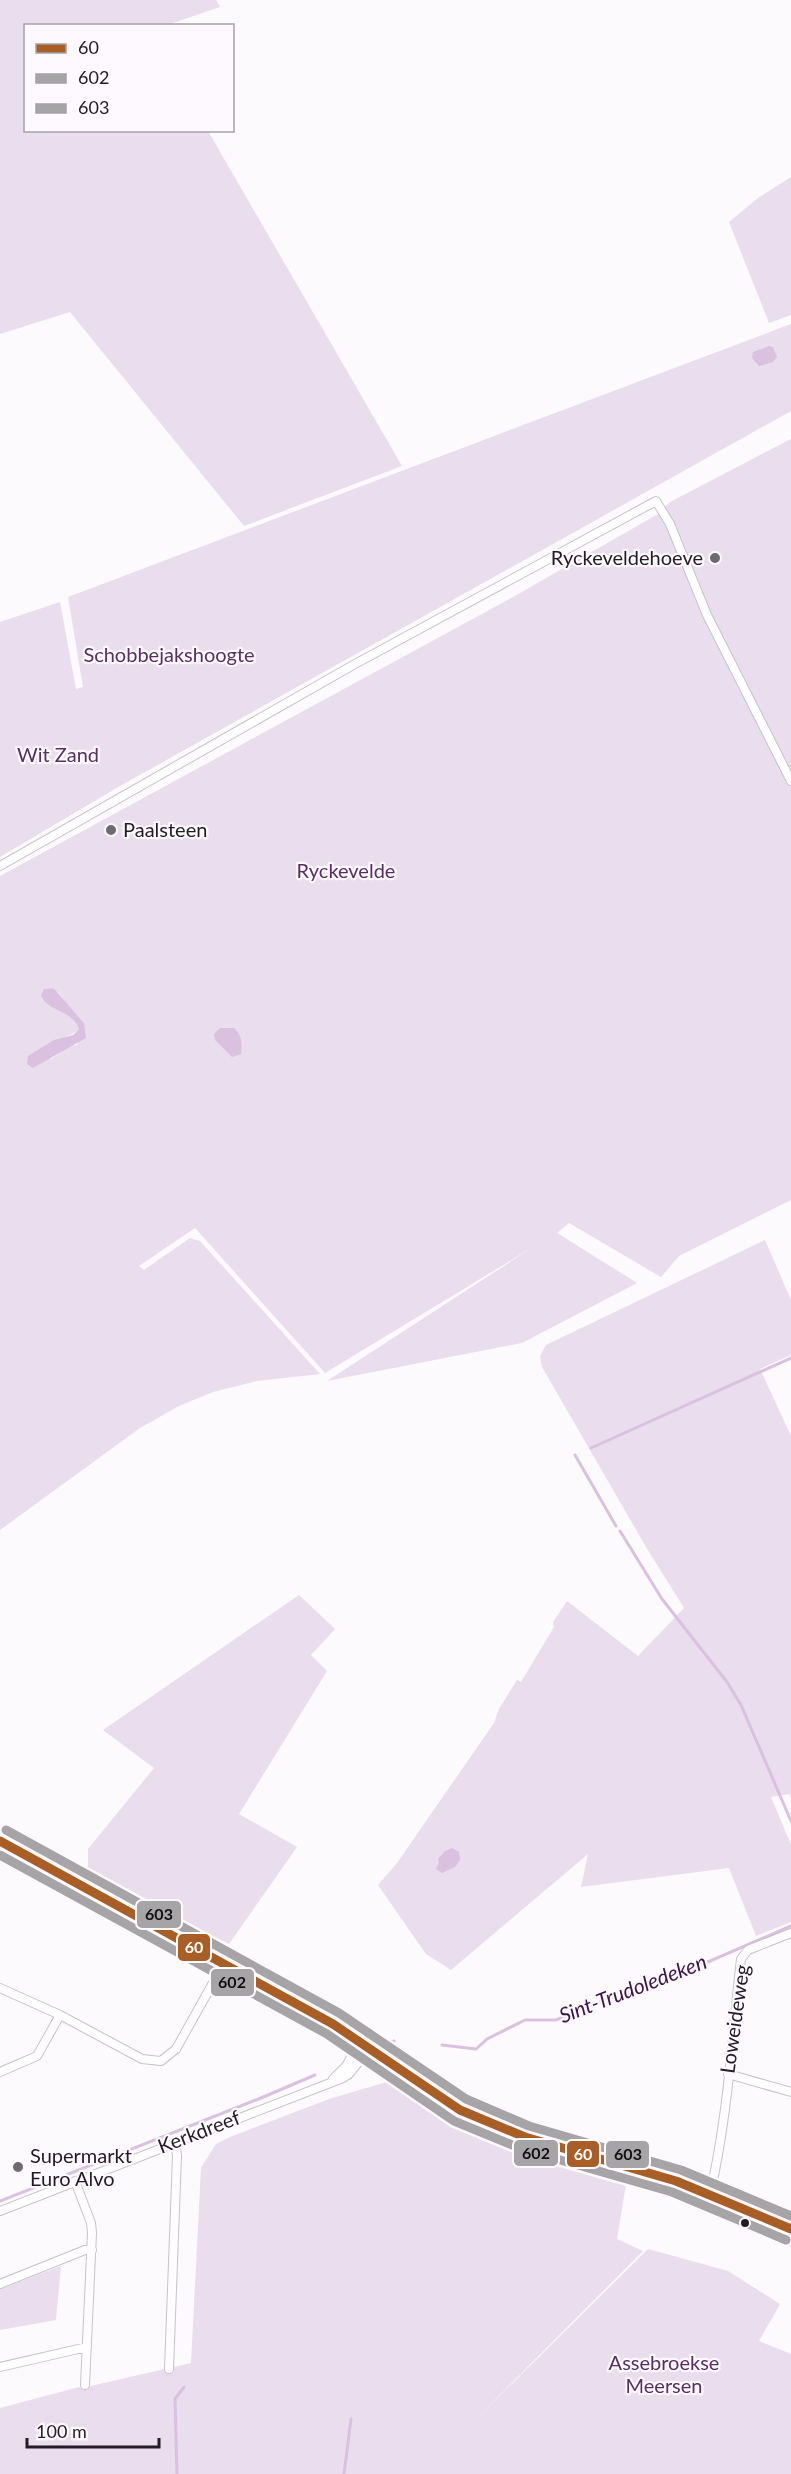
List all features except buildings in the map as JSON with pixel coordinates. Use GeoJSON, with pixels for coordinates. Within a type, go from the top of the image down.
{"type":"FeatureCollection","features":[{"type":"Feature","properties":{"kind":"main road"},"geometry":{"type":"LineString","coordinates":[[0,1840],[333,2024],[441,2098],[485,2122],[525,2137],[676,2181],[791,2229]]}},
{"type":"Feature","properties":{"kind":"street"},"geometry":{"type":"LineString","coordinates":[[0,866],[355,664],[656,501],[670,524],[707,615],[791,781]]}},
{"type":"Feature","properties":{"kind":"street","name":"Loweideweg"},"geometry":{"type":"LineString","coordinates":[[710,2194],[721,2136],[741,1959],[748,1950],[791,1933]]}},
{"type":"Feature","properties":{"kind":"street"},"geometry":{"type":"LineString","coordinates":[[0,1988],[60,2015],[142,2059],[161,2061],[176,2049],[223,1965]]}},
{"type":"Feature","properties":{"kind":"street"},"geometry":{"type":"LineString","coordinates":[[0,2072],[37,2056],[60,2015]]}},
{"type":"Feature","properties":{"kind":"street","name":"Kerkdreef"},"geometry":{"type":"LineString","coordinates":[[0,2211],[332,2081],[365,2045]]}},
{"type":"Feature","properties":{"kind":"street"},"geometry":{"type":"LineString","coordinates":[[728,2074],[791,2092]]}},
{"type":"Feature","properties":{"kind":"street"},"geometry":{"type":"LineString","coordinates":[[169,2369],[177,2156],[175,2141]]}},
{"type":"Feature","properties":{"kind":"street"},"geometry":{"type":"LineString","coordinates":[[75,2181],[91,2223],[92,2250],[85,2385]]}},
{"type":"Feature","properties":{"kind":"street"},"geometry":{"type":"LineString","coordinates":[[0,2284],[85,2250],[92,2250]]}},
{"type":"Feature","properties":{"kind":"street"},"geometry":{"type":"LineString","coordinates":[[0,2367],[87,2347]]}},
{"type":"Feature","properties":{"kind":"green space"},"geometry":{"type":"Polygon","coordinates":[[[0,0],[216,0],[220,7],[170,24],[24,24],[24,132],[209,132],[402,466],[244,526],[70,312],[0,334],[0,0]]]}},
{"type":"Feature","properties":{"kind":"green space"},"geometry":{"type":"Polygon","coordinates":[[[791,177],[791,315],[769,323],[729,222],[758,198],[791,177]]]}},
{"type":"Feature","properties":{"kind":"green space","name":"Schobbejakshoogte"},"geometry":{"type":"Polygon","coordinates":[[[791,324],[791,411],[120,786],[0,857],[0,622],[60,602],[76,689],[83,687],[68,597],[791,324]]]}},
{"type":"Feature","properties":{"kind":"green space","name":"Ryckevelde"},"geometry":{"type":"Polygon","coordinates":[[[791,439],[791,1200],[679,1256],[661,1277],[569,1223],[557,1233],[637,1283],[522,1343],[327,1381],[533,1247],[325,1373],[195,1228],[139,1266],[144,1270],[190,1238],[200,1241],[320,1374],[257,1381],[213,1392],[179,1406],[140,1428],[0,1530],[0,876],[513,597],[658,514],[670,502],[791,439]],[[58,992],[57,1007],[76,1021],[79,1029],[43,1047],[51,1059],[70,1046],[77,1045],[84,1023],[58,992]]]}},
{"type":"Feature","properties":{"kind":"green space"},"geometry":{"type":"Polygon","coordinates":[[[765,1240],[791,1300],[791,1355],[760,1369],[791,1436],[791,1799],[789,1794],[771,1797],[791,1845],[791,1922],[756,1936],[729,1868],[581,1887],[588,1854],[451,1970],[426,1954],[378,1885],[397,1863],[494,1723],[499,1709],[517,1680],[521,1682],[554,1627],[553,1622],[567,1601],[638,1656],[684,1608],[542,1367],[540,1356],[546,1345],[765,1240]]]}},
{"type":"Feature","properties":{"kind":"green space"},"geometry":{"type":"Polygon","coordinates":[[[299,1595],[335,1629],[311,1655],[327,1671],[239,1814],[297,1847],[229,1944],[85,1871],[88,1866],[88,1849],[154,1768],[103,1730],[299,1595]]]}},
{"type":"Feature","properties":{"kind":"green space","name":"Assebroekse Meersen"},"geometry":{"type":"Polygon","coordinates":[[[390,2081],[448,2117],[488,2135],[627,2178],[617,2239],[643,2251],[471,2424],[648,2249],[728,2271],[780,2304],[759,2341],[791,2354],[791,2474],[0,2474],[0,2408],[79,2387],[191,2363],[201,2168],[216,2144],[329,2099],[390,2081]]]}},
{"type":"Feature","properties":{"kind":"green space"},"geometry":{"type":"Polygon","coordinates":[[[61,2266],[56,2320],[0,2330],[0,2289],[61,2266]]]}},
{"type":"Feature","properties":{"kind":"shaded area"},"geometry":{"type":"Polygon","coordinates":[[[769,346],[773,347],[777,357],[773,362],[759,366],[752,358],[753,352],[769,346]]]}},
{"type":"Feature","properties":{"kind":"shaded area"},"geometry":{"type":"Polygon","coordinates":[[[44,989],[54,989],[84,1023],[86,1038],[33,1068],[27,1064],[28,1056],[54,1040],[73,1035],[79,1029],[71,1018],[44,1001],[41,995],[44,989]]]}},
{"type":"Feature","properties":{"kind":"shaded area"},"geometry":{"type":"Polygon","coordinates":[[[220,1028],[234,1028],[237,1031],[241,1040],[241,1054],[232,1057],[215,1040],[214,1034],[220,1028]]]}},
{"type":"Feature","properties":{"kind":"shaded area"},"geometry":{"type":"Polygon","coordinates":[[[452,1848],[459,1852],[460,1860],[455,1867],[442,1873],[436,1869],[438,1859],[445,1851],[452,1848]]]}},
{"type":"Feature","properties":{"kind":"waterway"},"geometry":{"type":"LineString","coordinates":[[591,1448],[791,1358]]}},
{"type":"Feature","properties":{"kind":"waterway"},"geometry":{"type":"LineString","coordinates":[[575,1455],[616,1526]]}},
{"type":"Feature","properties":{"kind":"waterway"},"geometry":{"type":"LineString","coordinates":[[620,1531],[662,1599],[727,1682],[741,1705],[791,1821]]}},
{"type":"Feature","properties":{"kind":"waterway","name":"Sint-Trudoledeken"},"geometry":{"type":"LineString","coordinates":[[442,2045],[476,2049],[487,2039],[525,2020],[556,2020],[671,1973],[694,1968],[791,1926]]}},
{"type":"Feature","properties":{"kind":"waterway","name":"Sint-Trudoledeken"},"geometry":{"type":"LineString","coordinates":[[389,2043],[394,2041]]}},
{"type":"Feature","properties":{"kind":"waterway","name":"Sint-Trudoledeken"},"geometry":{"type":"LineString","coordinates":[[0,2201],[315,2075]]}},
{"type":"Feature","properties":{"kind":"waterway"},"geometry":{"type":"LineString","coordinates":[[177,2474],[175,2399],[184,2387]]}},
{"type":"Feature","properties":{"kind":"waterway"},"geometry":{"type":"LineString","coordinates":[[344,2474],[351,2419]]}},
{"type":"Feature","properties":{"kind":"transit line","name":"603"},"geometry":{"type":"LineString","coordinates":[[6,1830],[339,2013],[466,2099],[529,2126],[681,2170],[791,2216]]}},
{"type":"Feature","properties":{"kind":"transit line","name":"60"},"geometry":{"type":"LineString","coordinates":[[0,1841],[333,2024],[460,2110],[525,2137],[676,2181],[791,2229]]}},
{"type":"Feature","properties":{"kind":"transit line","name":"602"},"geometry":{"type":"LineString","coordinates":[[0,1855],[327,2034],[454,2121],[522,2149],[672,2192],[786,2240]]}},
{"type":"Feature","properties":{"kind":"place","name":"Ryckeveldehoeve"},"geometry":{"type":"Point","coordinates":[715,558]}},
{"type":"Feature","properties":{"kind":"place","name":"Paalsteen"},"geometry":{"type":"Point","coordinates":[111,830]}},
{"type":"Feature","properties":{"kind":"place","name":"Supermarkt Euro Alvo"},"geometry":{"type":"Point","coordinates":[18,2167]}},
{"type":"Feature","properties":{"kind":"park label","name":"Wit Zand"},"geometry":{"type":"Point","coordinates":[58,755]}}]}
